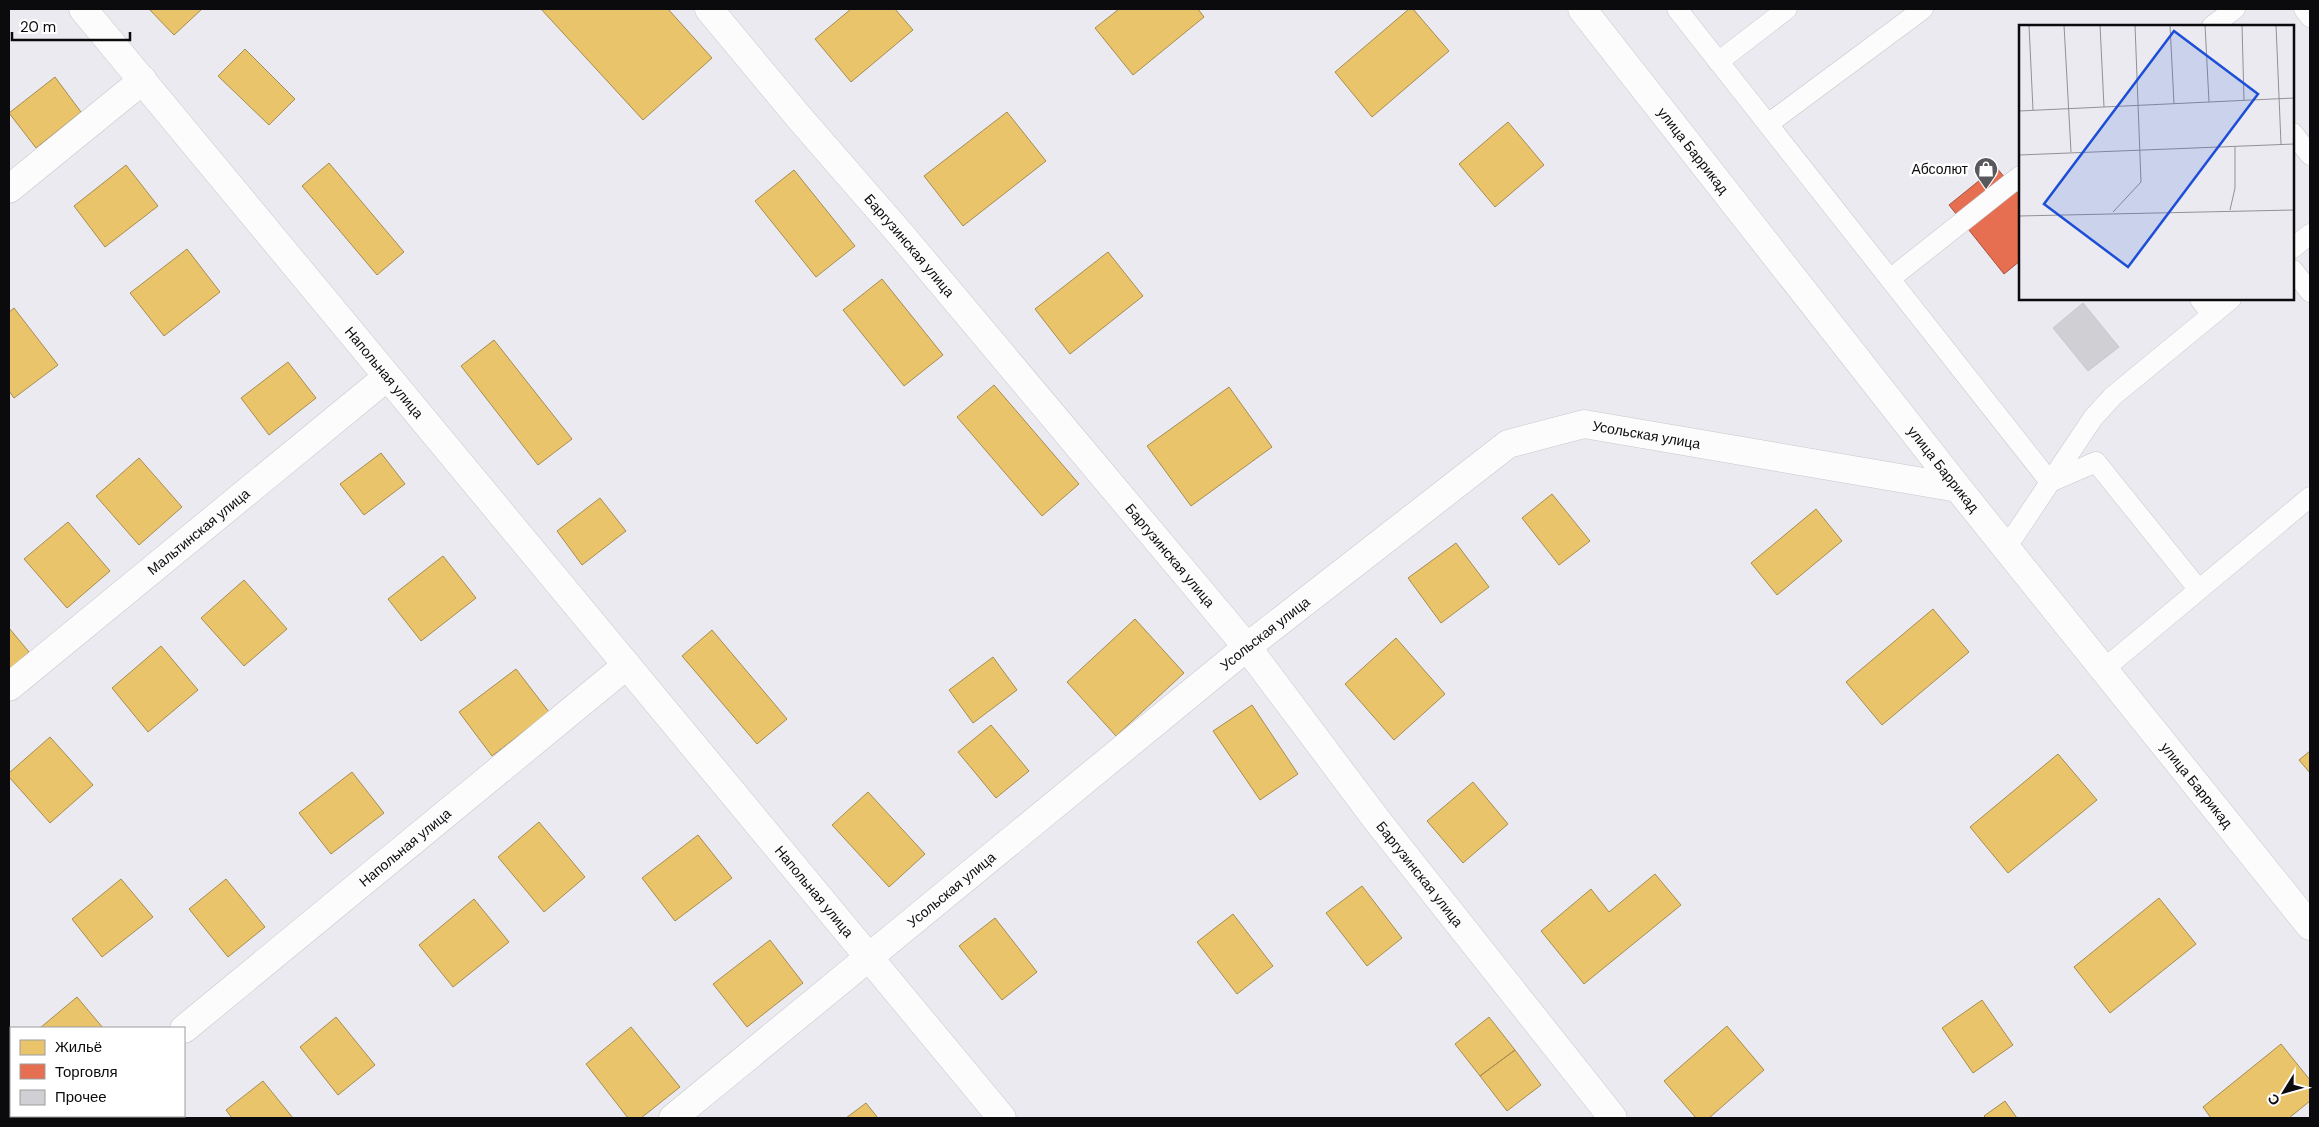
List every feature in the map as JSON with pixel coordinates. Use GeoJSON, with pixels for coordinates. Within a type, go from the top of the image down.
{"type":"FeatureCollection","features":[{"type":"Feature","properties":{"kind":"street","name":"Напольная улица"},"geometry":{"type":"LineString","coordinates":[[83,9],[1002,1118]]}},
{"type":"Feature","properties":{"kind":"street","name":"Баргузинская улица"},"geometry":{"type":"LineString","coordinates":[[709,9],[797,116],[909,244],[1247,647],[1376,819],[1613,1118]]}},
{"type":"Feature","properties":{"kind":"street","name":"улица Баррикад"},"geometry":{"type":"LineString","coordinates":[[1582,9],[1958,488],[2310,926]]}},
{"type":"Feature","properties":{"kind":"street"},"geometry":{"type":"LineString","coordinates":[[9,189],[143,80]]}},
{"type":"Feature","properties":{"kind":"street","name":"Мальтинская улица"},"geometry":{"type":"LineString","coordinates":[[9,688],[387,376]]}},
{"type":"Feature","properties":{"kind":"street","name":"Усольская улица"},"geometry":{"type":"LineString","coordinates":[[673,1118],[1247,647],[1508,444],[1584,424],[1958,488]]}},
{"type":"Feature","properties":{"kind":"street","name":"Напольная улица"},"geometry":{"type":"LineString","coordinates":[[185,1028],[627,665]]}},
{"type":"Feature","properties":{"kind":"lane"},"geometry":{"type":"LineString","coordinates":[[1677,9],[2050,482]]}},
{"type":"Feature","properties":{"kind":"lane"},"geometry":{"type":"LineString","coordinates":[[1718,62],[1787,9]]}},
{"type":"Feature","properties":{"kind":"lane"},"geometry":{"type":"LineString","coordinates":[[1768,124],[1922,9]]}},
{"type":"Feature","properties":{"kind":"lane"},"geometry":{"type":"LineString","coordinates":[[2213,25],[2235,9]]}},
{"type":"Feature","properties":{"kind":"lane"},"geometry":{"type":"LineString","coordinates":[[2304,9],[2310,17]]}},
{"type":"Feature","properties":{"kind":"lane"},"geometry":{"type":"LineString","coordinates":[[2294,134],[2310,155]]}},
{"type":"Feature","properties":{"kind":"lane"},"geometry":{"type":"LineString","coordinates":[[1890,279],[2019,177]]}},
{"type":"Feature","properties":{"kind":"lane"},"geometry":{"type":"LineString","coordinates":[[2294,247],[2310,234]]}},
{"type":"Feature","properties":{"kind":"lane"},"geometry":{"type":"LineString","coordinates":[[2294,271],[2310,292]]}},
{"type":"Feature","properties":{"kind":"lane"},"geometry":{"type":"LineString","coordinates":[[2201,300],[2212,315]]}},
{"type":"Feature","properties":{"kind":"lane"},"geometry":{"type":"LineString","coordinates":[[2006,548],[2093,418],[2113,396],[2230,300]]}},
{"type":"Feature","properties":{"kind":"lane"},"geometry":{"type":"LineString","coordinates":[[2050,482],[2096,462],[2199,590]]}},
{"type":"Feature","properties":{"kind":"lane"},"geometry":{"type":"LineString","coordinates":[[2104,669],[2310,498]]}},
{"type":"Feature","properties":{"kind":"building: Жильё"},"geometry":{"type":"Polygon","coordinates":[[[149,9],[202,9],[174,35],[149,9]]]}},
{"type":"Feature","properties":{"kind":"building: Жильё"},"geometry":{"type":"Polygon","coordinates":[[[541,9],[668,9],[712,58],[643,120],[541,9]]]}},
{"type":"Feature","properties":{"kind":"building: Жильё"},"geometry":{"type":"Polygon","coordinates":[[[851,9],[895,9],[913,30],[851,82],[815,39],[851,9]]]}},
{"type":"Feature","properties":{"kind":"building: Жильё"},"geometry":{"type":"Polygon","coordinates":[[[1119,9],[1198,9],[1204,17],[1133,75],[1095,28],[1119,9]]]}},
{"type":"Feature","properties":{"kind":"building: Жильё"},"geometry":{"type":"Polygon","coordinates":[[[1409,9],[1413,9],[1449,51],[1372,117],[1335,72],[1409,9]]]}},
{"type":"Feature","properties":{"kind":"building: Жильё"},"geometry":{"type":"Polygon","coordinates":[[[245,49],[295,99],[269,125],[218,76],[245,49]]]}},
{"type":"Feature","properties":{"kind":"building: Жильё"},"geometry":{"type":"Polygon","coordinates":[[[55,77],[81,112],[36,148],[9,113],[55,77]]]}},
{"type":"Feature","properties":{"kind":"building: Жильё"},"geometry":{"type":"Polygon","coordinates":[[[1007,112],[1046,161],[963,226],[924,176],[1007,112]]]}},
{"type":"Feature","properties":{"kind":"building: Жильё"},"geometry":{"type":"Polygon","coordinates":[[[1508,122],[1544,165],[1495,207],[1459,164],[1508,122]]]}},
{"type":"Feature","properties":{"kind":"building: Жильё"},"geometry":{"type":"Polygon","coordinates":[[[329,163],[404,252],[377,275],[302,186],[329,163]]]}},
{"type":"Feature","properties":{"kind":"building: Жильё"},"geometry":{"type":"Polygon","coordinates":[[[126,165],[158,206],[105,247],[74,206],[126,165]]]}},
{"type":"Feature","properties":{"kind":"building: Жильё"},"geometry":{"type":"Polygon","coordinates":[[[794,170],[855,246],[816,277],[755,201],[794,170]]]}},
{"type":"Feature","properties":{"kind":"building: Жильё"},"geometry":{"type":"Polygon","coordinates":[[[187,249],[220,292],[164,336],[130,293],[187,249]]]}},
{"type":"Feature","properties":{"kind":"building: Жильё"},"geometry":{"type":"Polygon","coordinates":[[[1108,252],[1143,296],[1070,354],[1035,309],[1108,252]]]}},
{"type":"Feature","properties":{"kind":"building: Жильё"},"geometry":{"type":"Polygon","coordinates":[[[882,279],[943,355],[904,386],[843,310],[882,279]]]}},
{"type":"Feature","properties":{"kind":"building: Жильё"},"geometry":{"type":"Polygon","coordinates":[[[14,308],[58,365],[14,398],[9,391],[9,312],[14,308]]]}},
{"type":"Feature","properties":{"kind":"building: Жильё"},"geometry":{"type":"Polygon","coordinates":[[[494,340],[572,439],[538,465],[461,366],[494,340]]]}},
{"type":"Feature","properties":{"kind":"building: Жильё"},"geometry":{"type":"Polygon","coordinates":[[[288,362],[316,398],[269,435],[241,398],[288,362]]]}},
{"type":"Feature","properties":{"kind":"building: Жильё"},"geometry":{"type":"Polygon","coordinates":[[[994,385],[1079,484],[1042,516],[957,417],[994,385]]]}},
{"type":"Feature","properties":{"kind":"building: Жильё"},"geometry":{"type":"Polygon","coordinates":[[[1229,387],[1272,447],[1191,506],[1147,446],[1229,387]]]}},
{"type":"Feature","properties":{"kind":"building: Жильё"},"geometry":{"type":"Polygon","coordinates":[[[381,453],[405,484],[364,515],[340,484],[381,453]]]}},
{"type":"Feature","properties":{"kind":"building: Жильё"},"geometry":{"type":"Polygon","coordinates":[[[139,458],[182,507],[139,545],[96,496],[139,458]]]}},
{"type":"Feature","properties":{"kind":"building: Жильё"},"geometry":{"type":"Polygon","coordinates":[[[1552,494],[1590,541],[1559,565],[1522,518],[1552,494]]]}},
{"type":"Feature","properties":{"kind":"building: Жильё"},"geometry":{"type":"Polygon","coordinates":[[[600,498],[626,531],[582,565],[557,531],[600,498]]]}},
{"type":"Feature","properties":{"kind":"building: Жильё"},"geometry":{"type":"Polygon","coordinates":[[[1816,509],[1842,541],[1777,595],[1751,563],[1816,509]]]}},
{"type":"Feature","properties":{"kind":"building: Жильё"},"geometry":{"type":"Polygon","coordinates":[[[68,522],[110,571],[67,608],[24,559],[68,522]]]}},
{"type":"Feature","properties":{"kind":"building: Жильё"},"geometry":{"type":"Polygon","coordinates":[[[1456,543],[1489,587],[1441,623],[1408,578],[1456,543]]]}},
{"type":"Feature","properties":{"kind":"building: Жильё"},"geometry":{"type":"Polygon","coordinates":[[[443,556],[476,598],[421,641],[388,599],[443,556]]]}},
{"type":"Feature","properties":{"kind":"building: Жильё"},"geometry":{"type":"Polygon","coordinates":[[[244,580],[287,629],[244,666],[201,618],[244,580]]]}},
{"type":"Feature","properties":{"kind":"building: Жильё"},"geometry":{"type":"Polygon","coordinates":[[[1933,609],[1969,652],[1882,725],[1846,682],[1933,609]]]}},
{"type":"Feature","properties":{"kind":"building: Жильё"},"geometry":{"type":"Polygon","coordinates":[[[1135,619],[1184,673],[1116,736],[1067,682],[1135,619]]]}},
{"type":"Feature","properties":{"kind":"building: Жильё"},"geometry":{"type":"Polygon","coordinates":[[[9,628],[29,652],[9,670],[9,628]]]}},
{"type":"Feature","properties":{"kind":"building: Жильё"},"geometry":{"type":"Polygon","coordinates":[[[712,630],[787,719],[757,744],[682,656],[712,630]]]}},
{"type":"Feature","properties":{"kind":"building: Жильё"},"geometry":{"type":"Polygon","coordinates":[[[1396,638],[1445,694],[1394,740],[1345,684],[1396,638]]]}},
{"type":"Feature","properties":{"kind":"building: Жильё"},"geometry":{"type":"Polygon","coordinates":[[[161,646],[198,690],[148,732],[112,688],[161,646]]]}},
{"type":"Feature","properties":{"kind":"building: Жильё"},"geometry":{"type":"Polygon","coordinates":[[[993,657],[1017,690],[973,723],[949,690],[993,657]]]}},
{"type":"Feature","properties":{"kind":"building: Жильё"},"geometry":{"type":"Polygon","coordinates":[[[516,669],[549,712],[492,756],[459,712],[516,669]]]}},
{"type":"Feature","properties":{"kind":"building: Жильё"},"geometry":{"type":"Polygon","coordinates":[[[1252,705],[1298,774],[1260,800],[1213,731],[1252,705]]]}},
{"type":"Feature","properties":{"kind":"building: Жильё"},"geometry":{"type":"Polygon","coordinates":[[[991,725],[1029,771],[996,798],[958,752],[991,725]]]}},
{"type":"Feature","properties":{"kind":"building: Жильё"},"geometry":{"type":"Polygon","coordinates":[[[50,737],[93,785],[50,823],[9,777],[9,773],[50,737]]]}},
{"type":"Feature","properties":{"kind":"building: Жильё"},"geometry":{"type":"Polygon","coordinates":[[[2310,751],[2310,773],[2299,760],[2310,751]]]}},
{"type":"Feature","properties":{"kind":"building: Жильё"},"geometry":{"type":"Polygon","coordinates":[[[2058,754],[2097,800],[2008,873],[1970,827],[2058,754]]]}},
{"type":"Feature","properties":{"kind":"building: Жильё"},"geometry":{"type":"Polygon","coordinates":[[[352,772],[384,813],[331,854],[299,813],[352,772]]]}},
{"type":"Feature","properties":{"kind":"building: Жильё"},"geometry":{"type":"Polygon","coordinates":[[[1473,782],[1508,824],[1463,863],[1427,821],[1473,782]]]}},
{"type":"Feature","properties":{"kind":"building: Жильё"},"geometry":{"type":"Polygon","coordinates":[[[868,792],[925,854],[889,887],[832,825],[868,792]]]}},
{"type":"Feature","properties":{"kind":"building: Жильё"},"geometry":{"type":"Polygon","coordinates":[[[539,822],[585,877],[544,912],[498,857],[539,822]]]}},
{"type":"Feature","properties":{"kind":"building: Жильё"},"geometry":{"type":"Polygon","coordinates":[[[698,835],[732,878],[675,921],[642,878],[698,835]]]}},
{"type":"Feature","properties":{"kind":"building: Жильё"},"geometry":{"type":"Polygon","coordinates":[[[1655,874],[1681,905],[1584,984],[1541,931],[1591,889],[1609,912],[1655,874]]]}},
{"type":"Feature","properties":{"kind":"building: Жильё"},"geometry":{"type":"Polygon","coordinates":[[[121,879],[153,917],[102,957],[72,919],[121,879]]]}},
{"type":"Feature","properties":{"kind":"building: Жильё"},"geometry":{"type":"Polygon","coordinates":[[[226,879],[265,927],[228,957],[189,909],[226,879]]]}},
{"type":"Feature","properties":{"kind":"building: Жильё"},"geometry":{"type":"Polygon","coordinates":[[[1362,886],[1402,938],[1367,966],[1326,913],[1362,886]]]}},
{"type":"Feature","properties":{"kind":"building: Жильё"},"geometry":{"type":"Polygon","coordinates":[[[2159,898],[2196,944],[2110,1013],[2074,967],[2159,898]]]}},
{"type":"Feature","properties":{"kind":"building: Жильё"},"geometry":{"type":"Polygon","coordinates":[[[474,899],[509,942],[453,987],[419,945],[474,899]]]}},
{"type":"Feature","properties":{"kind":"building: Жильё"},"geometry":{"type":"Polygon","coordinates":[[[1233,914],[1273,966],[1237,994],[1197,942],[1233,914]]]}},
{"type":"Feature","properties":{"kind":"building: Жильё"},"geometry":{"type":"Polygon","coordinates":[[[995,918],[1037,972],[1002,1000],[959,946],[995,918]]]}},
{"type":"Feature","properties":{"kind":"building: Жильё"},"geometry":{"type":"Polygon","coordinates":[[[770,940],[803,983],[747,1027],[713,984],[770,940]]]}},
{"type":"Feature","properties":{"kind":"building: Жильё"},"geometry":{"type":"Polygon","coordinates":[[[77,997],[102,1027],[41,1027],[77,997]]]}},
{"type":"Feature","properties":{"kind":"building: Жильё"},"geometry":{"type":"Polygon","coordinates":[[[1982,1000],[2013,1045],[1973,1073],[1942,1028],[1982,1000]]]}},
{"type":"Feature","properties":{"kind":"building: Жильё"},"geometry":{"type":"Polygon","coordinates":[[[336,1017],[375,1065],[338,1095],[300,1047],[336,1017]]]}},
{"type":"Feature","properties":{"kind":"building: Жильё"},"geometry":{"type":"Polygon","coordinates":[[[1489,1017],[1515,1050],[1480,1076],[1455,1044],[1489,1017]]]}},
{"type":"Feature","properties":{"kind":"building: Жильё"},"geometry":{"type":"Polygon","coordinates":[[[1727,1026],[1764,1070],[1709,1118],[1696,1118],[1664,1081],[1727,1026]]]}},
{"type":"Feature","properties":{"kind":"building: Жильё"},"geometry":{"type":"Polygon","coordinates":[[[631,1027],[680,1087],[641,1118],[628,1118],[586,1064],[631,1027]]]}},
{"type":"Feature","properties":{"kind":"building: Жильё"},"geometry":{"type":"Polygon","coordinates":[[[2281,1044],[2310,1080],[2310,1101],[2289,1118],[2211,1118],[2203,1107],[2281,1044]]]}},
{"type":"Feature","properties":{"kind":"building: Жильё"},"geometry":{"type":"Polygon","coordinates":[[[1515,1050],[1541,1085],[1507,1111],[1480,1076],[1515,1050]]]}},
{"type":"Feature","properties":{"kind":"building: Жильё"},"geometry":{"type":"Polygon","coordinates":[[[263,1081],[293,1118],[232,1118],[226,1110],[263,1081]]]}},
{"type":"Feature","properties":{"kind":"building: Жильё"},"geometry":{"type":"Polygon","coordinates":[[[2005,1101],[2017,1118],[1986,1118],[1984,1116],[2005,1101]]]}},
{"type":"Feature","properties":{"kind":"building: Жильё"},"geometry":{"type":"Polygon","coordinates":[[[866,1103],[878,1118],[846,1118],[866,1103]]]}},
{"type":"Feature","properties":{"kind":"building: Торговля"},"geometry":{"type":"Polygon","coordinates":[[[1996,167],[2019,195],[2019,262],[2004,274],[1949,205],[1996,167]]]}},
{"type":"Feature","properties":{"kind":"building: Прочее"},"geometry":{"type":"Polygon","coordinates":[[[2083,303],[2119,347],[2088,371],[2053,328],[2083,303]]]}},
{"type":"Feature","properties":{"kind":"place","name":"Абсолют"},"geometry":{"type":"Point","coordinates":[1986,190]}}]}
